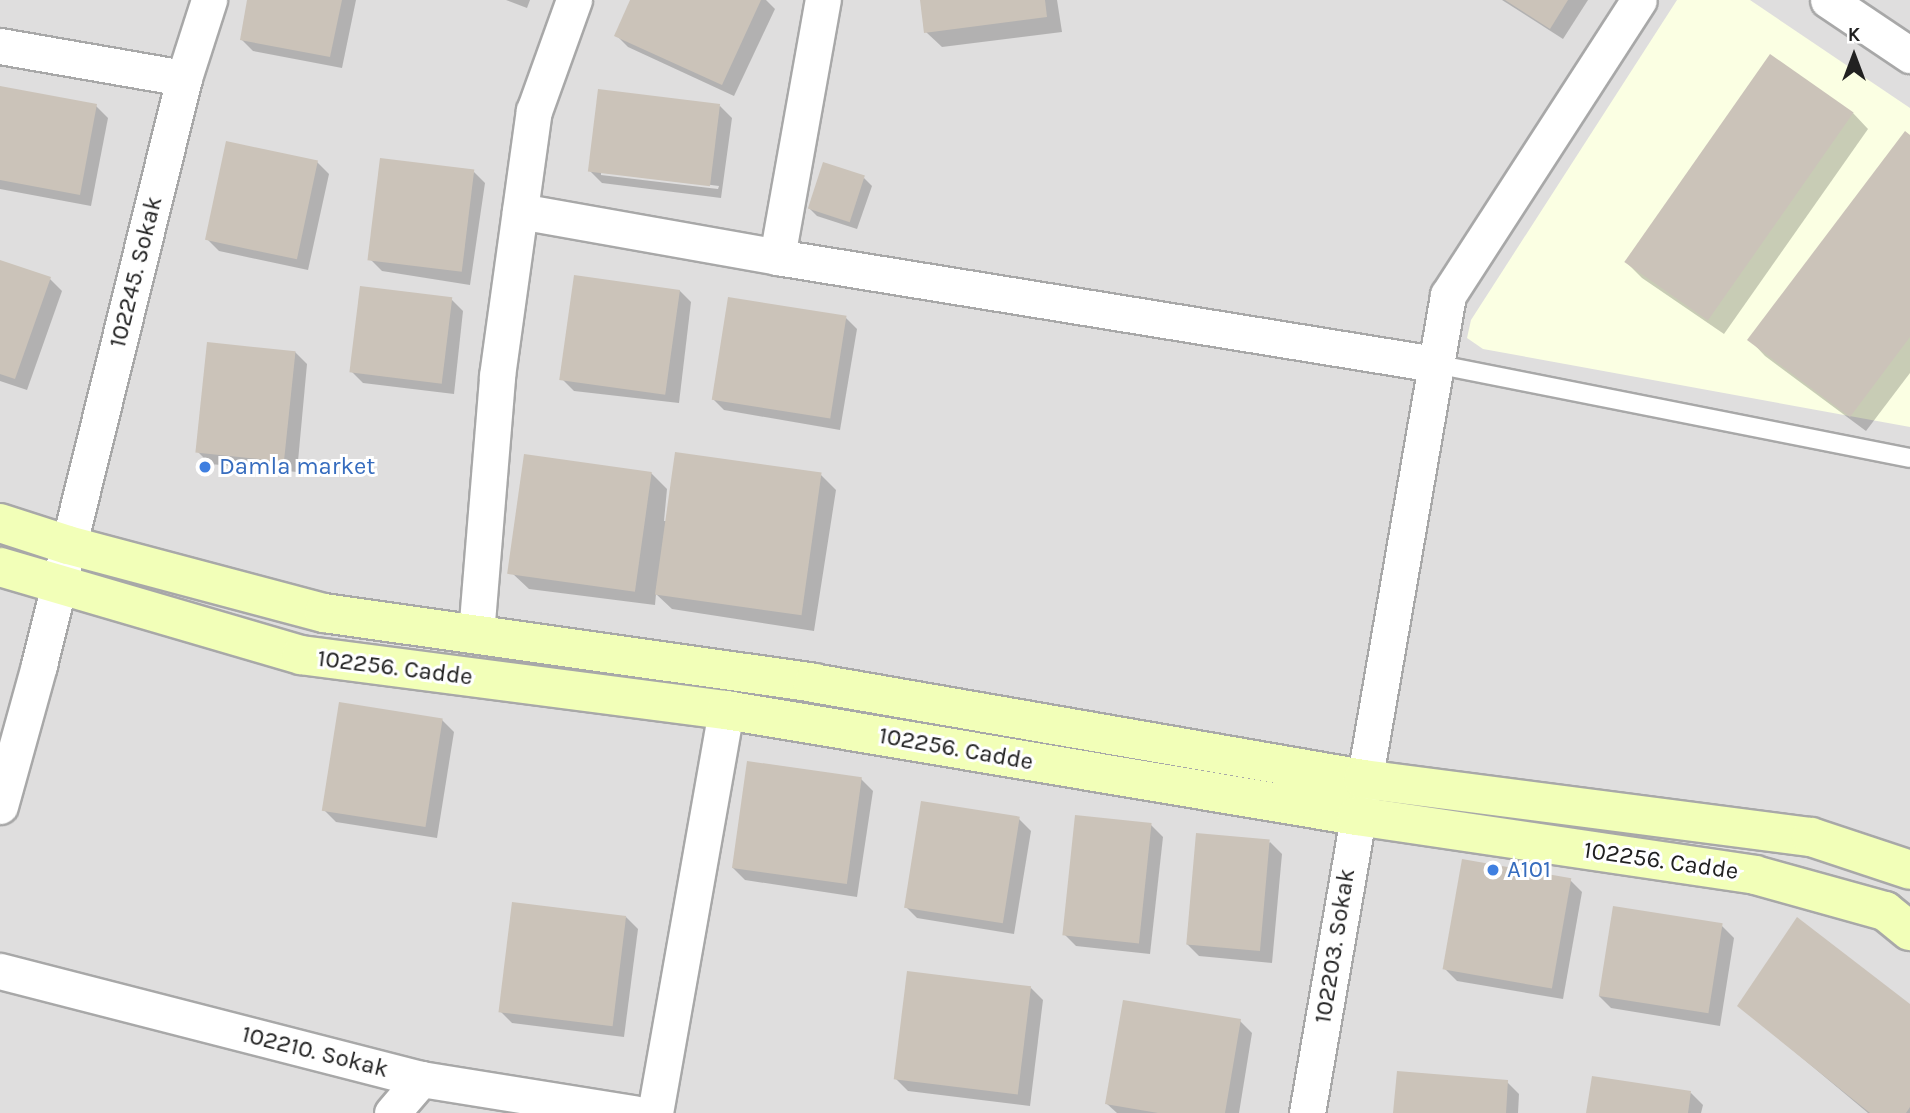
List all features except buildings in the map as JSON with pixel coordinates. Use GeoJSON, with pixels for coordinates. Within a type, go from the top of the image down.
{"type":"FeatureCollection","features":[{"type":"Feature","properties":{"kind":"street","name":"102245. Sokak"},"geometry":{"type":"LineString","coordinates":[[0,806],[58,586],[184,78],[209,0]]}},
{"type":"Feature","properties":{"kind":"street"},"geometry":{"type":"LineString","coordinates":[[476,634],[497,376],[534,111],[575,0]]}},
{"type":"Feature","properties":{"kind":"street"},"geometry":{"type":"LineString","coordinates":[[777,257],[823,0]]}},
{"type":"Feature","properties":{"kind":"street","name":"102203. Sokak"},"geometry":{"type":"LineString","coordinates":[[1307,1113],[1448,295],[1639,0]]}},
{"type":"Feature","properties":{"kind":"street"},"geometry":{"type":"LineString","coordinates":[[1828,0],[1910,55]]}},
{"type":"Feature","properties":{"kind":"street"},"geometry":{"type":"LineString","coordinates":[[0,46],[184,78]]}},
{"type":"Feature","properties":{"kind":"street"},"geometry":{"type":"LineString","coordinates":[[520,211],[777,257],[1435,364]]}},
{"type":"Feature","properties":{"kind":"street","name":"102256. Cadde"},"geometry":{"type":"LineString","coordinates":[[0,523],[68,545],[324,613],[813,683],[1363,779],[1811,837],[1910,870]]}},
{"type":"Feature","properties":{"kind":"street","name":"102256. Cadde"},"geometry":{"type":"LineString","coordinates":[[0,567],[302,655],[726,710],[1357,816],[1755,875],[1885,911],[1910,931]]}},
{"type":"Feature","properties":{"kind":"street"},"geometry":{"type":"LineString","coordinates":[[655,1113],[726,710]]}},
{"type":"Feature","properties":{"kind":"street"},"geometry":{"type":"LineString","coordinates":[[1864,855],[1910,849]]}},
{"type":"Feature","properties":{"kind":"street","name":"102210. Sokak"},"geometry":{"type":"LineString","coordinates":[[0,971],[421,1079],[634,1113]]}},
{"type":"Feature","properties":{"kind":"street"},"geometry":{"type":"LineString","coordinates":[[392,1113],[421,1079]]}},
{"type":"Feature","properties":{"kind":"lane"},"geometry":{"type":"LineString","coordinates":[[1435,364],[1910,458]]}},
{"type":"Feature","properties":{"kind":"shaded area"},"geometry":{"type":"Polygon","coordinates":[[[0,0],[1910,0],[1910,1113],[0,1113],[0,0]]]}},
{"type":"Feature","properties":{"kind":"shaded area"},"geometry":{"type":"Polygon","coordinates":[[[1677,0],[1750,0],[1910,108],[1910,427],[1483,349],[1467,338],[1471,320],[1677,0]]]}},
{"type":"Feature","properties":{"kind":"place","name":"Damla market"},"geometry":{"type":"Point","coordinates":[205,467]}},
{"type":"Feature","properties":{"kind":"place","name":"A101"},"geometry":{"type":"Point","coordinates":[1493,870]}}]}
